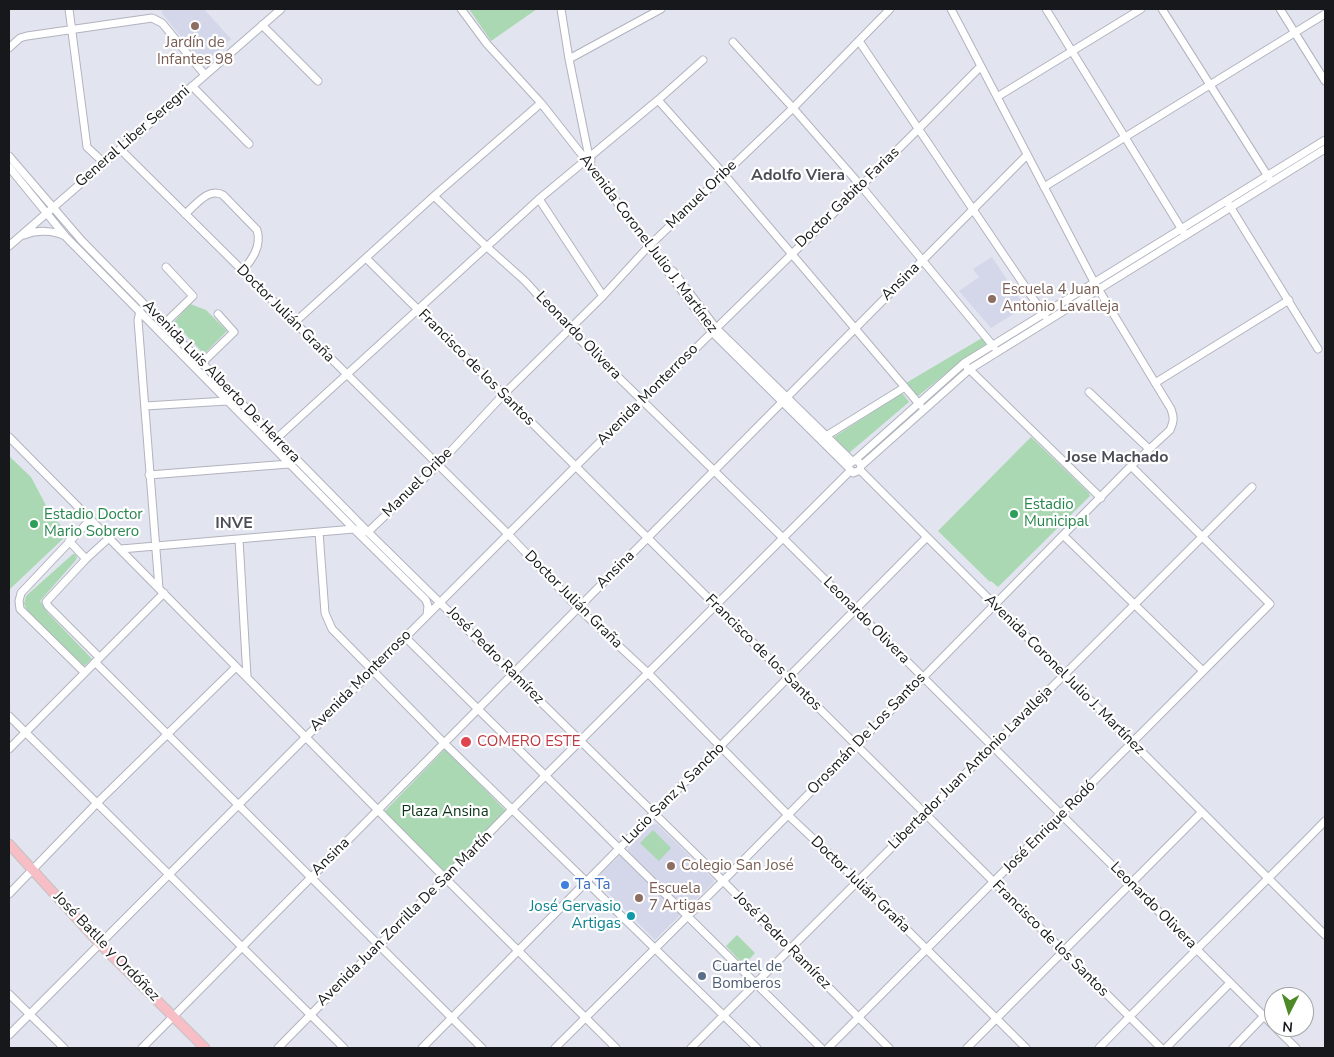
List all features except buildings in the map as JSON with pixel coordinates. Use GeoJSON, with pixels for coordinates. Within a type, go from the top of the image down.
{"type":"FeatureCollection","features":[{"type":"Feature","properties":{"kind":"main road","name":"José Batlle y Ordóñez"},"geometry":{"type":"LineString","coordinates":[[9,844],[100,944],[205,1048]]}},
{"type":"Feature","properties":{"kind":"street"},"geometry":{"type":"LineString","coordinates":[[69,9],[87,147],[104,163]]}},
{"type":"Feature","properties":{"kind":"street","name":"General Liber Seregni"},"geometry":{"type":"LineString","coordinates":[[9,246],[281,9]]}},
{"type":"Feature","properties":{"kind":"street","name":"Avenida Coronel Julio J. Martínez"},"geometry":{"type":"LineString","coordinates":[[461,9],[487,44],[541,103],[587,159],[714,330],[851,465]]}},
{"type":"Feature","properties":{"kind":"street"},"geometry":{"type":"LineString","coordinates":[[561,9],[587,159]]}},
{"type":"Feature","properties":{"kind":"street"},"geometry":{"type":"LineString","coordinates":[[569,59],[661,9]]}},
{"type":"Feature","properties":{"kind":"street","name":"Manuel Oribe"},"geometry":{"type":"LineString","coordinates":[[368,532],[438,465],[503,395],[603,296],[650,245],[793,108],[890,9]]}},
{"type":"Feature","properties":{"kind":"street"},"geometry":{"type":"LineString","coordinates":[[951,9],[1096,286],[1155,383],[1289,300]]}},
{"type":"Feature","properties":{"kind":"street"},"geometry":{"type":"LineString","coordinates":[[1046,9],[1184,232]]}},
{"type":"Feature","properties":{"kind":"street"},"geometry":{"type":"LineString","coordinates":[[997,97],[1141,9]]}},
{"type":"Feature","properties":{"kind":"street"},"geometry":{"type":"LineString","coordinates":[[1162,9],[1269,179]]}},
{"type":"Feature","properties":{"kind":"street"},"geometry":{"type":"LineString","coordinates":[[1280,9],[1325,81]]}},
{"type":"Feature","properties":{"kind":"street"},"geometry":{"type":"LineString","coordinates":[[1044,187],[1325,14]]}},
{"type":"Feature","properties":{"kind":"street"},"geometry":{"type":"LineString","coordinates":[[9,48],[23,37],[155,18],[162,23],[205,75]]}},
{"type":"Feature","properties":{"kind":"street"},"geometry":{"type":"LineString","coordinates":[[262,25],[318,80]]}},
{"type":"Feature","properties":{"kind":"street"},"geometry":{"type":"LineString","coordinates":[[859,41],[1046,317]]}},
{"type":"Feature","properties":{"kind":"street"},"geometry":{"type":"LineString","coordinates":[[733,42],[861,186],[995,349]]}},
{"type":"Feature","properties":{"kind":"street"},"geometry":{"type":"LineString","coordinates":[[276,439],[540,199],[703,60]]}},
{"type":"Feature","properties":{"kind":"street","name":"Doctor Gabito Farias"},"geometry":{"type":"LineString","coordinates":[[714,330],[980,67]]}},
{"type":"Feature","properties":{"kind":"street"},"geometry":{"type":"LineString","coordinates":[[192,86],[249,144]]}},
{"type":"Feature","properties":{"kind":"street"},"geometry":{"type":"LineString","coordinates":[[658,100],[724,173],[854,329],[924,409]]}},
{"type":"Feature","properties":{"kind":"street"},"geometry":{"type":"LineString","coordinates":[[294,323],[434,196],[541,103]]}},
{"type":"Feature","properties":{"kind":"street"},"geometry":{"type":"LineString","coordinates":[[1269,179],[1325,140]]}},
{"type":"Feature","properties":{"kind":"street"},"geometry":{"type":"LineString","coordinates":[[851,465],[853,473],[924,409],[995,349],[1269,179],[1325,149]]}},
{"type":"Feature","properties":{"kind":"street","name":"Doctor Julián Graña"},"geometry":{"type":"LineString","coordinates":[[121,150],[508,534],[578,608],[648,674],[720,748],[858,881],[1026,1048]]}},
{"type":"Feature","properties":{"kind":"street","name":"Ansina"},"geometry":{"type":"LineString","coordinates":[[142,1048],[1027,155]]}},
{"type":"Feature","properties":{"kind":"street","name":"Avenida Luis Alberto De Herrera"},"geometry":{"type":"LineString","coordinates":[[9,156],[50,210],[66,237],[289,464],[426,600],[428,606],[426,616]]}},
{"type":"Feature","properties":{"kind":"street","name":"Avenida Luis Alberto De Herrera"},"geometry":{"type":"LineString","coordinates":[[9,167],[368,532],[440,602]]}},
{"type":"Feature","properties":{"kind":"street"},"geometry":{"type":"LineString","coordinates":[[185,214],[208,194],[218,192],[224,195],[257,230],[258,234],[254,258],[242,271]]}},
{"type":"Feature","properties":{"kind":"street","name":"Leonardo Olivera"},"geometry":{"type":"LineString","coordinates":[[434,196],[524,281],[569,329],[856,610],[1296,1048]]}},
{"type":"Feature","properties":{"kind":"street"},"geometry":{"type":"LineString","coordinates":[[540,199],[603,296]]}},
{"type":"Feature","properties":{"kind":"street"},"geometry":{"type":"LineString","coordinates":[[1228,204],[1318,349]]}},
{"type":"Feature","properties":{"kind":"street"},"geometry":{"type":"LineString","coordinates":[[19,237],[38,231],[59,233],[66,237]]}},
{"type":"Feature","properties":{"kind":"street","name":"Francisco de los Santos"},"geometry":{"type":"LineString","coordinates":[[366,258],[1160,1048]]}},
{"type":"Feature","properties":{"kind":"street"},"geometry":{"type":"LineString","coordinates":[[164,324],[194,296],[166,267]]}},
{"type":"Feature","properties":{"kind":"street"},"geometry":{"type":"LineString","coordinates":[[146,305],[139,312],[138,320],[155,546],[161,590]]}},
{"type":"Feature","properties":{"kind":"street"},"geometry":{"type":"LineString","coordinates":[[202,363],[234,332],[218,314]]}},
{"type":"Feature","properties":{"kind":"street","name":"Avenida Monterroso"},"geometry":{"type":"LineString","coordinates":[[9,1035],[714,330]]}},
{"type":"Feature","properties":{"kind":"street","name":"Avenida Juan Zorrilla De San Martín"},"geometry":{"type":"LineString","coordinates":[[278,1048],[512,809],[783,538],[851,465],[918,402],[964,363],[995,349]]}},
{"type":"Feature","properties":{"kind":"street"},"geometry":{"type":"LineString","coordinates":[[964,363],[1101,498]]}},
{"type":"Feature","properties":{"kind":"street","name":"Orosmán De Los Santos"},"geometry":{"type":"LineString","coordinates":[[555,1048],[788,815],[1063,534],[1170,430],[1174,418],[1155,383]]}},
{"type":"Feature","properties":{"kind":"street"},"geometry":{"type":"LineString","coordinates":[[826,436],[905,387]]}},
{"type":"Feature","properties":{"kind":"street"},"geometry":{"type":"LineString","coordinates":[[1089,392],[1149,449]]}},
{"type":"Feature","properties":{"kind":"street"},"geometry":{"type":"LineString","coordinates":[[144,406],[227,401],[234,396]]}},
{"type":"Feature","properties":{"kind":"street","name":"Avenida Coronel Julio J. Martínez"},"geometry":{"type":"LineString","coordinates":[[784,400],[826,436],[851,465]]}},
{"type":"Feature","properties":{"kind":"street"},"geometry":{"type":"LineString","coordinates":[[9,437],[616,1048]]}},
{"type":"Feature","properties":{"kind":"street","name":"Avenida Coronel Julio J. Martínez"},"geometry":{"type":"LineString","coordinates":[[851,465],[859,462],[860,468],[926,538],[1325,935]]}},
{"type":"Feature","properties":{"kind":"street"},"geometry":{"type":"LineString","coordinates":[[149,475],[289,464]]}},
{"type":"Feature","properties":{"kind":"street"},"geometry":{"type":"LineString","coordinates":[[1131,466],[1202,537]]}},
{"type":"Feature","properties":{"kind":"street","name":"Libertador Juan Antonio Lavalleja"},"geometry":{"type":"LineString","coordinates":[[691,1048],[1252,487]]}},
{"type":"Feature","properties":{"kind":"street"},"geometry":{"type":"LineString","coordinates":[[84,672],[20,609],[19,601],[21,593],[91,519]]}},
{"type":"Feature","properties":{"kind":"street"},"geometry":{"type":"LineString","coordinates":[[121,549],[354,529],[368,532]]}},
{"type":"Feature","properties":{"kind":"street"},"geometry":{"type":"LineString","coordinates":[[319,532],[325,613],[332,629],[444,743],[757,1048]]}},
{"type":"Feature","properties":{"kind":"street"},"geometry":{"type":"LineString","coordinates":[[1063,534],[1203,671]]}},
{"type":"Feature","properties":{"kind":"street","name":"José Enrique Rodó"},"geometry":{"type":"LineString","coordinates":[[828,1048],[1270,604],[1202,537]]}},
{"type":"Feature","properties":{"kind":"street"},"geometry":{"type":"LineString","coordinates":[[109,538],[86,559],[46,602],[48,606],[237,806],[380,944],[482,1048]]}},
{"type":"Feature","properties":{"kind":"street","name":"Lucio Sanz y Sancho"},"geometry":{"type":"LineString","coordinates":[[422,1048],[926,538]]}},
{"type":"Feature","properties":{"kind":"street"},"geometry":{"type":"LineString","coordinates":[[239,539],[247,677]]}},
{"type":"Feature","properties":{"kind":"street"},"geometry":{"type":"LineString","coordinates":[[69,541],[86,559]]}},
{"type":"Feature","properties":{"kind":"street"},"geometry":{"type":"LineString","coordinates":[[9,748],[97,659],[161,590]]}},
{"type":"Feature","properties":{"kind":"street","name":"José Pedro Ramírez"},"geometry":{"type":"LineString","coordinates":[[440,602],[889,1048]]}},
{"type":"Feature","properties":{"kind":"street"},"geometry":{"type":"LineString","coordinates":[[405,637],[820,1048]]}},
{"type":"Feature","properties":{"kind":"street"},"geometry":{"type":"LineString","coordinates":[[9,894],[97,803],[236,666]]}},
{"type":"Feature","properties":{"kind":"street"},"geometry":{"type":"LineString","coordinates":[[9,716],[344,1048]]}},
{"type":"Feature","properties":{"kind":"street"},"geometry":{"type":"LineString","coordinates":[[967,1048],[1202,812]]}},
{"type":"Feature","properties":{"kind":"street"},"geometry":{"type":"LineString","coordinates":[[1099,1048],[1325,820]]}},
{"type":"Feature","properties":{"kind":"street"},"geometry":{"type":"LineString","coordinates":[[1166,1048],[1230,983]]}},
{"type":"Feature","properties":{"kind":"street"},"geometry":{"type":"LineString","coordinates":[[9,994],[64,1048]]}},
{"type":"Feature","properties":{"kind":"street"},"geometry":{"type":"LineString","coordinates":[[1233,1048],[1263,1017]]}},
{"type":"Feature","properties":{"kind":"shaded area","name":"Jardín de Infantes 98"},"geometry":{"type":"Polygon","coordinates":[[[165,9],[204,9],[231,39],[204,65],[161,12],[165,9]]]}},
{"type":"Feature","properties":{"kind":"shaded area","name":"Escuela 4 Juan Antonio Lavalleja"},"geometry":{"type":"Polygon","coordinates":[[[992,257],[1025,307],[991,328],[959,291],[979,277],[973,269],[992,257]]]}},
{"type":"Feature","properties":{"kind":"shaded area","name":"Colegio San José"},"geometry":{"type":"Polygon","coordinates":[[[652,823],[654,825],[656,823],[714,880],[687,908],[684,908],[628,851],[628,848],[652,823]]]}},
{"type":"Feature","properties":{"kind":"shaded area","name":"Escuela 7 Artigas"},"geometry":{"type":"Polygon","coordinates":[[[621,854],[681,914],[655,940],[595,880],[621,854]]]}},
{"type":"Feature","properties":{"kind":"green space"},"geometry":{"type":"Polygon","coordinates":[[[469,9],[537,9],[491,41],[469,9]]]}},
{"type":"Feature","properties":{"kind":"green space"},"geometry":{"type":"Polygon","coordinates":[[[190,304],[206,310],[227,331],[204,354],[174,322],[190,304]]]}},
{"type":"Feature","properties":{"kind":"green space"},"geometry":{"type":"Polygon","coordinates":[[[982,338],[986,343],[985,345],[964,359],[918,396],[906,383],[982,338]]]}},
{"type":"Feature","properties":{"kind":"green space"},"geometry":{"type":"Polygon","coordinates":[[[902,393],[909,402],[849,453],[834,437],[902,393]]]}},
{"type":"Feature","properties":{"kind":"green space","name":"Estadio Municipal"},"geometry":{"type":"Polygon","coordinates":[[[1031,437],[1090,496],[998,587],[990,582],[938,531],[1031,437]]]}},
{"type":"Feature","properties":{"kind":"green space","name":"Estadio Doctor Mario Sobrero"},"geometry":{"type":"Polygon","coordinates":[[[9,456],[31,477],[50,513],[68,534],[9,590],[9,456]]]}},
{"type":"Feature","properties":{"kind":"green space"},"geometry":{"type":"Polygon","coordinates":[[[73,554],[77,557],[76,560],[40,601],[47,612],[92,659],[84,666],[27,610],[24,604],[26,596],[73,554]]]}},
{"type":"Feature","properties":{"kind":"green space","name":"Plaza Ansina"},"geometry":{"type":"Polygon","coordinates":[[[445,749],[506,811],[445,874],[384,812],[445,749]]]}},
{"type":"Feature","properties":{"kind":"green space"},"geometry":{"type":"Polygon","coordinates":[[[653,830],[671,848],[659,861],[640,843],[653,830]]]}},
{"type":"Feature","properties":{"kind":"green space"},"geometry":{"type":"Polygon","coordinates":[[[737,935],[755,953],[744,965],[726,946],[737,935]]]}},
{"type":"Feature","properties":{"kind":"place","name":"Jardín de Infantes 98"},"geometry":{"type":"Point","coordinates":[195,26]}},
{"type":"Feature","properties":{"kind":"place","name":"Escuela 4 Juan Antonio Lavalleja"},"geometry":{"type":"Point","coordinates":[992,299]}},
{"type":"Feature","properties":{"kind":"place","name":"Estadio Municipal"},"geometry":{"type":"Point","coordinates":[1014,514]}},
{"type":"Feature","properties":{"kind":"place","name":"Estadio Doctor Mario Sobrero"},"geometry":{"type":"Point","coordinates":[34,524]}},
{"type":"Feature","properties":{"kind":"place","name":"COMERO ESTE"},"geometry":{"type":"Point","coordinates":[466,742]}},
{"type":"Feature","properties":{"kind":"place","name":"Colegio San José"},"geometry":{"type":"Point","coordinates":[671,866]}},
{"type":"Feature","properties":{"kind":"place","name":"Ta Ta"},"geometry":{"type":"Point","coordinates":[565,885]}},
{"type":"Feature","properties":{"kind":"place","name":"Escuela 7 Artigas"},"geometry":{"type":"Point","coordinates":[639,898]}},
{"type":"Feature","properties":{"kind":"place","name":"José Gervasio Artigas"},"geometry":{"type":"Point","coordinates":[631,916]}},
{"type":"Feature","properties":{"kind":"place","name":"Cuartel de Bomberos"},"geometry":{"type":"Point","coordinates":[702,976]}},
{"type":"Feature","properties":{"kind":"district","name":"Adolfo Viera"},"geometry":{"type":"Point","coordinates":[798,176]}},
{"type":"Feature","properties":{"kind":"district","name":"Jose Machado"},"geometry":{"type":"Point","coordinates":[1117,458]}},
{"type":"Feature","properties":{"kind":"district","name":"INVE"},"geometry":{"type":"Point","coordinates":[234,524]}}]}
